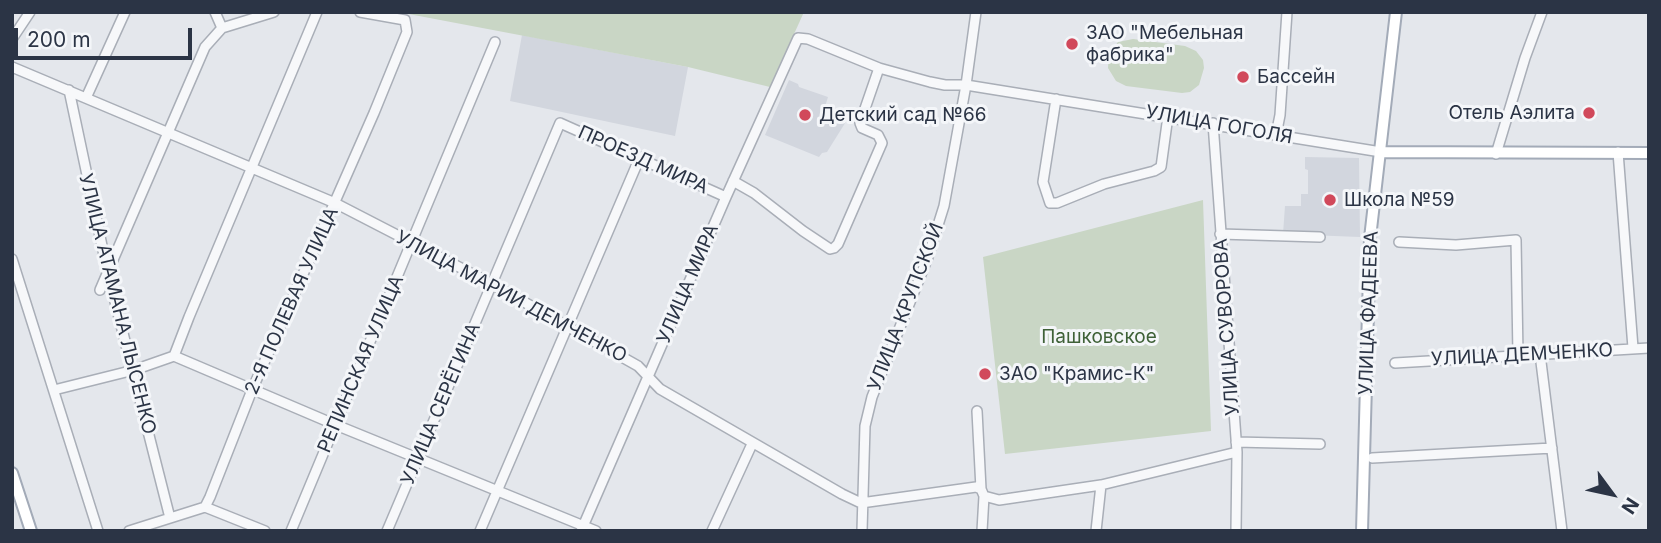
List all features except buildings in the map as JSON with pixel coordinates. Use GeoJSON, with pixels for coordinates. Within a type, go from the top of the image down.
{"type":"FeatureCollection","features":[{"type":"Feature","properties":{"kind":"main road","name":"УЛИЦА ФАДЕЕВА"},"geometry":{"type":"LineString","coordinates":[[1362,531],[1370,238],[1396,12]]}},
{"type":"Feature","properties":{"kind":"main road","name":"УЛИЦА ГОГОЛЯ"},"geometry":{"type":"LineString","coordinates":[[1381,152],[1649,153]]}},
{"type":"Feature","properties":{"kind":"main road"},"geometry":{"type":"LineString","coordinates":[[12,473],[31,531]]}},
{"type":"Feature","properties":{"kind":"street"},"geometry":{"type":"LineString","coordinates":[[12,39],[30,12]]}},
{"type":"Feature","properties":{"kind":"street"},"geometry":{"type":"LineString","coordinates":[[86,98],[125,12]]}},
{"type":"Feature","properties":{"kind":"street"},"geometry":{"type":"LineString","coordinates":[[215,12],[222,28]]}},
{"type":"Feature","properties":{"kind":"street"},"geometry":{"type":"LineString","coordinates":[[100,290],[205,47],[222,28],[274,12]]}},
{"type":"Feature","properties":{"kind":"street"},"geometry":{"type":"LineString","coordinates":[[174,356],[317,12]]}},
{"type":"Feature","properties":{"kind":"street","name":"2-Я ПОЛЕВАЯ УЛИЦА"},"geometry":{"type":"LineString","coordinates":[[205,507],[252,390],[407,32],[405,20],[359,12]]}},
{"type":"Feature","properties":{"kind":"street","name":"УЛИЦА КРУПСКОЙ"},"geometry":{"type":"LineString","coordinates":[[862,531],[865,426],[872,397],[928,257],[944,206],[976,12]]}},
{"type":"Feature","properties":{"kind":"street"},"geometry":{"type":"LineString","coordinates":[[1276,135],[1280,115],[1287,12]]}},
{"type":"Feature","properties":{"kind":"street"},"geometry":{"type":"LineString","coordinates":[[1496,154],[1542,12]]}},
{"type":"Feature","properties":{"kind":"street","name":"УЛИЦА ГОГОЛЯ"},"geometry":{"type":"LineString","coordinates":[[799,38],[808,39],[879,68],[945,85],[966,85],[1168,116],[1381,152]]}},
{"type":"Feature","properties":{"kind":"street","name":"УЛИЦА МИРА"},"geometry":{"type":"LineString","coordinates":[[582,528],[733,181],[799,38]]}},
{"type":"Feature","properties":{"kind":"street","name":"РЕПИНСКАЯ УЛИЦА"},"geometry":{"type":"LineString","coordinates":[[291,531],[495,42]]}},
{"type":"Feature","properties":{"kind":"street","name":"УЛИЦА МАРИИ ДЕМЧЕНКО"},"geometry":{"type":"LineString","coordinates":[[12,67],[335,203],[492,284],[638,366],[660,389],[842,495],[862,503]]}},
{"type":"Feature","properties":{"kind":"street"},"geometry":{"type":"LineString","coordinates":[[733,181],[830,248],[834,248],[882,143],[878,135],[862,128],[860,123],[879,68]]}},
{"type":"Feature","properties":{"kind":"street","name":"УЛИЦА АТАМАНА ЛЫСЕНКО"},"geometry":{"type":"LineString","coordinates":[[69,90],[108,274],[170,518]]}},
{"type":"Feature","properties":{"kind":"street"},"geometry":{"type":"LineString","coordinates":[[1056,99],[1043,182],[1050,203],[1057,203],[1104,184],[1154,172],[1161,167],[1168,116]]}},
{"type":"Feature","properties":{"kind":"street","name":"ПРОЕЗД МИРА"},"geometry":{"type":"LineString","coordinates":[[560,123],[726,197]]}},
{"type":"Feature","properties":{"kind":"street","name":"УЛИЦА СЕРЁГИНА"},"geometry":{"type":"LineString","coordinates":[[387,531],[560,123]]}},
{"type":"Feature","properties":{"kind":"street","name":"УЛИЦА СУВОРОВА"},"geometry":{"type":"LineString","coordinates":[[1213,123],[1236,447],[1236,531]]}},
{"type":"Feature","properties":{"kind":"street"},"geometry":{"type":"LineString","coordinates":[[1618,152],[1633,348]]}},
{"type":"Feature","properties":{"kind":"street"},"geometry":{"type":"LineString","coordinates":[[480,531],[640,157]]}},
{"type":"Feature","properties":{"kind":"street"},"geometry":{"type":"LineString","coordinates":[[1220,234],[1320,237]]}},
{"type":"Feature","properties":{"kind":"street"},"geometry":{"type":"LineString","coordinates":[[1399,242],[1486,244],[1514,238],[1518,355]]}},
{"type":"Feature","properties":{"kind":"street"},"geometry":{"type":"LineString","coordinates":[[12,260],[98,531]]}},
{"type":"Feature","properties":{"kind":"street","name":"УЛИЦА ДЕМЧЕНКО"},"geometry":{"type":"LineString","coordinates":[[1395,363],[1649,348]]}},
{"type":"Feature","properties":{"kind":"street"},"geometry":{"type":"LineString","coordinates":[[1540,354],[1562,531]]}},
{"type":"Feature","properties":{"kind":"street"},"geometry":{"type":"LineString","coordinates":[[54,390],[134,370],[174,356],[582,528],[596,531]]}},
{"type":"Feature","properties":{"kind":"street"},"geometry":{"type":"LineString","coordinates":[[978,411],[983,492],[982,531]]}},
{"type":"Feature","properties":{"kind":"street"},"geometry":{"type":"LineString","coordinates":[[712,531],[752,444]]}},
{"type":"Feature","properties":{"kind":"street"},"geometry":{"type":"LineString","coordinates":[[862,503],[976,487],[999,500],[1101,485],[1236,447],[1320,444]]}},
{"type":"Feature","properties":{"kind":"street"},"geometry":{"type":"LineString","coordinates":[[1372,458],[1552,447]]}},
{"type":"Feature","properties":{"kind":"street"},"geometry":{"type":"LineString","coordinates":[[1096,531],[1101,485]]}},
{"type":"Feature","properties":{"kind":"street"},"geometry":{"type":"LineString","coordinates":[[129,531],[205,507],[265,531]]}},
{"type":"Feature","properties":{"kind":"shaded area"},"geometry":{"type":"Polygon","coordinates":[[[522,35],[688,67],[675,136],[510,101],[522,35]]]}},
{"type":"Feature","properties":{"kind":"shaded area","name":"Детский сад №66"},"geometry":{"type":"Polygon","coordinates":[[[789,80],[799,87],[828,97],[824,110],[847,120],[827,152],[819,157],[765,135],[789,80]]]}},
{"type":"Feature","properties":{"kind":"shaded area","name":"Школа №59"},"geometry":{"type":"Polygon","coordinates":[[[1305,157],[1359,158],[1360,237],[1283,234],[1285,206],[1301,206],[1301,194],[1308,194],[1305,157]]]}},
{"type":"Feature","properties":{"kind":"green space"},"geometry":{"type":"Polygon","coordinates":[[[398,12],[804,12],[770,87],[688,67],[398,12]]]}},
{"type":"Feature","properties":{"kind":"green space"},"geometry":{"type":"Polygon","coordinates":[[[1133,39],[1185,46],[1196,51],[1203,60],[1204,68],[1199,85],[1190,92],[1182,93],[1126,86],[1116,81],[1108,68],[1109,54],[1118,42],[1133,39]]]}},
{"type":"Feature","properties":{"kind":"green space","name":"Пашковское"},"geometry":{"type":"Polygon","coordinates":[[[1203,200],[1211,431],[1005,454],[983,257],[1203,200]]]}},
{"type":"Feature","properties":{"kind":"place","name":"ЗАО \"Мебельная фабрика\""},"geometry":{"type":"Point","coordinates":[1072,44]}},
{"type":"Feature","properties":{"kind":"place","name":"Бассейн"},"geometry":{"type":"Point","coordinates":[1243,77]}},
{"type":"Feature","properties":{"kind":"place","name":"Отель Аэлита"},"geometry":{"type":"Point","coordinates":[1589,113]}},
{"type":"Feature","properties":{"kind":"place","name":"Детский сад №66"},"geometry":{"type":"Point","coordinates":[805,115]}},
{"type":"Feature","properties":{"kind":"place","name":"Школа №59"},"geometry":{"type":"Point","coordinates":[1330,200]}},
{"type":"Feature","properties":{"kind":"place","name":"ЗАО \"Крамис-К\""},"geometry":{"type":"Point","coordinates":[985,374]}}]}
